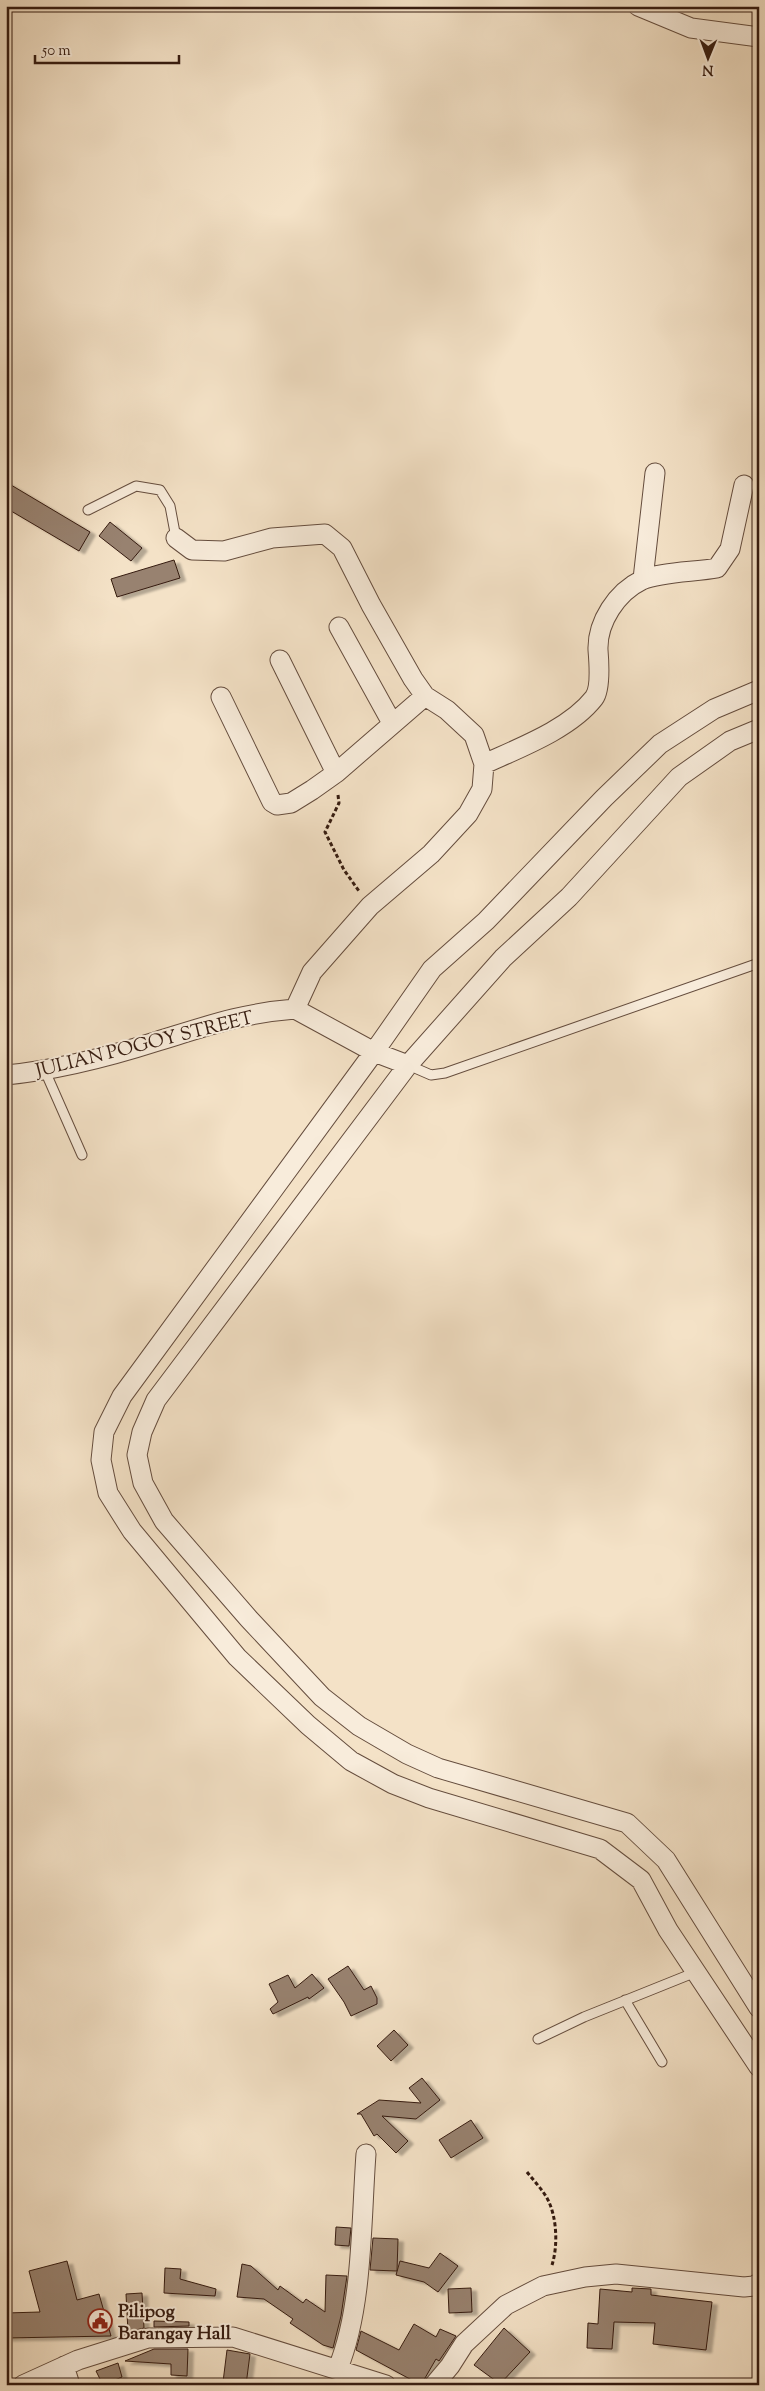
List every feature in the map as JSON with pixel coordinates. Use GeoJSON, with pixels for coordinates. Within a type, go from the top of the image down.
{"type":"FeatureCollection","features":[{"type":"Feature","properties":{"kind":"street"},"geometry":{"type":"LineString","coordinates":[[638,6],[691,28],[759,37]]}},
{"type":"Feature","properties":{"kind":"street"},"geometry":{"type":"LineString","coordinates":[[643,579],[655,473]]}},
{"type":"Feature","properties":{"kind":"street"},"geometry":{"type":"LineString","coordinates":[[484,764],[538,739],[579,713],[595,697],[600,669],[600,630],[610,609],[629,588],[643,579],[717,568],[730,548],[744,485]]}},
{"type":"Feature","properties":{"kind":"street"},"geometry":{"type":"LineString","coordinates":[[176,538],[192,550],[224,551],[272,538],[325,534],[342,548],[371,605],[413,679],[425,696],[447,710],[474,735],[484,764],[482,789],[468,814],[430,854],[370,906],[312,972],[294,1009],[374,1052],[408,1065]]}},
{"type":"Feature","properties":{"kind":"street"},"geometry":{"type":"LineString","coordinates":[[339,628],[392,723]]}},
{"type":"Feature","properties":{"kind":"street"},"geometry":{"type":"LineString","coordinates":[[280,660],[336,773]]}},
{"type":"Feature","properties":{"kind":"street"},"geometry":{"type":"LineString","coordinates":[[759,690],[714,709],[653,751],[604,798],[486,922],[432,969],[374,1052],[122,1396],[104,1432],[101,1460],[108,1493],[132,1531],[237,1657],[308,1725],[351,1761],[393,1784],[429,1798],[600,1850],[641,1880],[668,1930],[759,2067]]}},
{"type":"Feature","properties":{"kind":"street"},"geometry":{"type":"LineString","coordinates":[[221,697],[272,802],[277,805],[291,803],[336,773],[425,696]]}},
{"type":"Feature","properties":{"kind":"street"},"geometry":{"type":"LineString","coordinates":[[759,728],[730,741],[678,777],[569,898],[503,958],[408,1065],[156,1400],[142,1432],[137,1455],[143,1483],[164,1521],[249,1620],[322,1697],[359,1726],[407,1754],[438,1768],[627,1824],[666,1860],[759,2008]]}},
{"type":"Feature","properties":{"kind":"street","name":"JULIAN POGOY STREET"},"geometry":{"type":"LineString","coordinates":[[6,1075],[45,1071],[157,1042],[233,1017],[294,1009]]}},
{"type":"Feature","properties":{"kind":"street"},"geometry":{"type":"LineString","coordinates":[[338,2368],[347,2346],[355,2302],[366,2154]]}},
{"type":"Feature","properties":{"kind":"street"},"geometry":{"type":"LineString","coordinates":[[434,2385],[450,2366],[464,2344],[506,2305],[543,2286],[585,2277],[616,2274],[744,2287],[754,2286],[759,2283]]}},
{"type":"Feature","properties":{"kind":"street"},"geometry":{"type":"LineString","coordinates":[[23,2385],[64,2366],[148,2338],[234,2337],[338,2368],[386,2385]]}},
{"type":"Feature","properties":{"kind":"street"},"geometry":{"type":"LineString","coordinates":[[64,2366],[70,2385]]}},
{"type":"Feature","properties":{"kind":"lane"},"geometry":{"type":"LineString","coordinates":[[88,510],[136,486],[160,490],[170,506],[176,538]]}},
{"type":"Feature","properties":{"kind":"lane"},"geometry":{"type":"LineString","coordinates":[[408,1065],[431,1075],[445,1073],[759,963]]}},
{"type":"Feature","properties":{"kind":"lane"},"geometry":{"type":"LineString","coordinates":[[45,1071],[82,1154]]}},
{"type":"Feature","properties":{"kind":"lane"},"geometry":{"type":"LineString","coordinates":[[538,2039],[625,2000],[696,1972]]}},
{"type":"Feature","properties":{"kind":"lane"},"geometry":{"type":"LineString","coordinates":[[625,2000],[662,2062]]}},
{"type":"Feature","properties":{"kind":"path"},"geometry":{"type":"LineString","coordinates":[[336,773],[339,803],[325,832],[344,870],[370,906]]}},
{"type":"Feature","properties":{"kind":"path"},"geometry":{"type":"LineString","coordinates":[[527,2172],[548,2200],[555,2224],[554,2256],[543,2286]]}},
{"type":"Feature","properties":{"kind":"building"},"geometry":{"type":"Polygon","coordinates":[[[6,482],[90,532],[79,551],[6,508],[6,482]]]}},
{"type":"Feature","properties":{"kind":"building"},"geometry":{"type":"Polygon","coordinates":[[[110,522],[142,548],[131,561],[99,536],[110,522]]]}},
{"type":"Feature","properties":{"kind":"building"},"geometry":{"type":"Polygon","coordinates":[[[174,560],[180,578],[117,597],[111,579],[174,560]]]}},
{"type":"Feature","properties":{"kind":"building"},"geometry":{"type":"Polygon","coordinates":[[[348,1966],[364,1990],[371,1986],[377,1998],[377,2004],[351,2016],[328,1979],[348,1966]]]}},
{"type":"Feature","properties":{"kind":"building"},"geometry":{"type":"Polygon","coordinates":[[[312,1974],[324,1988],[309,1999],[308,1997],[273,2014],[270,2009],[278,2002],[269,1984],[288,1975],[295,1988],[312,1974]]]}},
{"type":"Feature","properties":{"kind":"building"},"geometry":{"type":"Polygon","coordinates":[[[394,2030],[408,2045],[391,2061],[377,2046],[394,2030]]]}},
{"type":"Feature","properties":{"kind":"building"},"geometry":{"type":"Polygon","coordinates":[[[422,2078],[440,2100],[416,2119],[382,2116],[408,2141],[396,2153],[377,2134],[374,2136],[361,2114],[357,2114],[379,2100],[421,2103],[409,2088],[422,2078]]]}},
{"type":"Feature","properties":{"kind":"building"},"geometry":{"type":"Polygon","coordinates":[[[471,2120],[483,2138],[451,2158],[439,2140],[471,2120]]]}},
{"type":"Feature","properties":{"kind":"building"},"geometry":{"type":"Polygon","coordinates":[[[336,2227],[351,2228],[349,2246],[335,2245],[336,2227]]]}},
{"type":"Feature","properties":{"kind":"building"},"geometry":{"type":"Polygon","coordinates":[[[373,2238],[398,2239],[397,2271],[370,2270],[373,2238]]]}},
{"type":"Feature","properties":{"kind":"building"},"geometry":{"type":"Polygon","coordinates":[[[440,2253],[458,2266],[438,2292],[424,2282],[396,2275],[400,2261],[429,2268],[440,2253]]]}},
{"type":"Feature","properties":{"kind":"building"},"geometry":{"type":"Polygon","coordinates":[[[67,2261],[77,2300],[99,2294],[111,2336],[6,2338],[6,2313],[40,2312],[29,2271],[67,2261]]]}},
{"type":"Feature","properties":{"kind":"building"},"geometry":{"type":"Polygon","coordinates":[[[242,2264],[251,2266],[278,2290],[280,2286],[303,2303],[306,2299],[325,2312],[326,2275],[347,2276],[341,2316],[333,2348],[323,2345],[290,2323],[293,2319],[264,2299],[237,2297],[242,2264]]]}},
{"type":"Feature","properties":{"kind":"building"},"geometry":{"type":"Polygon","coordinates":[[[165,2268],[181,2269],[180,2279],[216,2289],[215,2296],[164,2293],[165,2268]]]}},
{"type":"Feature","properties":{"kind":"building"},"geometry":{"type":"Polygon","coordinates":[[[471,2288],[472,2312],[449,2313],[448,2289],[471,2288]]]}},
{"type":"Feature","properties":{"kind":"building"},"geometry":{"type":"Polygon","coordinates":[[[632,2288],[651,2289],[651,2295],[712,2302],[706,2350],[653,2344],[655,2323],[614,2322],[612,2349],[587,2348],[588,2323],[598,2324],[600,2289],[632,2292],[632,2288]]]}},
{"type":"Feature","properties":{"kind":"building"},"geometry":{"type":"Polygon","coordinates":[[[142,2293],[144,2328],[128,2332],[126,2294],[142,2293]]]}},
{"type":"Feature","properties":{"kind":"building"},"geometry":{"type":"Polygon","coordinates":[[[154,2321],[189,2322],[189,2326],[154,2327],[154,2321]]]}},
{"type":"Feature","properties":{"kind":"building"},"geometry":{"type":"Polygon","coordinates":[[[414,2324],[436,2337],[440,2329],[456,2336],[439,2361],[436,2359],[421,2385],[356,2350],[361,2331],[399,2350],[414,2324]]]}},
{"type":"Feature","properties":{"kind":"building"},"geometry":{"type":"Polygon","coordinates":[[[504,2328],[530,2352],[500,2384],[474,2365],[504,2328]]]}},
{"type":"Feature","properties":{"kind":"building"},"geometry":{"type":"Polygon","coordinates":[[[154,2349],[188,2349],[187,2376],[171,2375],[171,2364],[125,2361],[154,2349]]]}},
{"type":"Feature","properties":{"kind":"building"},"geometry":{"type":"Polygon","coordinates":[[[227,2350],[250,2354],[246,2385],[223,2382],[227,2350]]]}},
{"type":"Feature","properties":{"kind":"building"},"geometry":{"type":"Polygon","coordinates":[[[118,2363],[122,2377],[103,2385],[96,2371],[118,2363]]]}},
{"type":"Feature","properties":{"kind":"place","name":"Pilipog Barangay Hall"},"geometry":{"type":"Point","coordinates":[100,2321]}}]}
